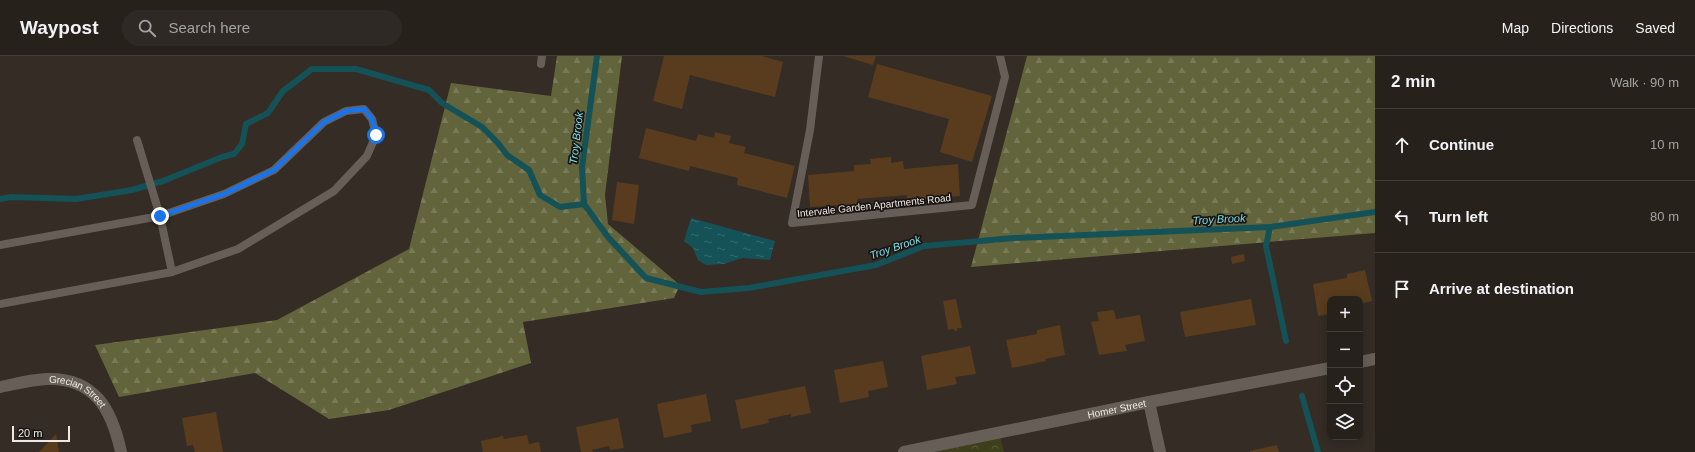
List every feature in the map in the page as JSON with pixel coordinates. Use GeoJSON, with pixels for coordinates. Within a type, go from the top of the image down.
{"type":"FeatureCollection","features":[{"type":"Feature","properties":{"kind":"street"},"geometry":{"type":"LineString","coordinates":[[1363,361],[1375,359]]}},
{"type":"Feature","properties":{"kind":"street","name":"Homer Street"},"geometry":{"type":"LineString","coordinates":[[904,452],[1148,402],[1327,369]]}},
{"type":"Feature","properties":{"kind":"street","name":"Grecian Street"},"geometry":{"type":"LineString","coordinates":[[0,387],[46,379],[72,382],[85,387],[104,405],[117,431],[121,452]]}},
{"type":"Feature","properties":{"kind":"street"},"geometry":{"type":"LineString","coordinates":[[1148,402],[1160,452]]}},
{"type":"Feature","properties":{"kind":"lane","name":"Intervale Garden Apartments Road"},"geometry":{"type":"LineString","coordinates":[[819,56],[810,130],[792,223],[972,205],[1005,77],[1000,56]]}},
{"type":"Feature","properties":{"kind":"lane"},"geometry":{"type":"LineString","coordinates":[[0,245],[160,216],[224,194],[274,170],[324,122],[346,111],[364,109],[372,119],[376,135],[367,156],[334,191],[238,249],[172,272],[0,304]]}},
{"type":"Feature","properties":{"kind":"lane"},"geometry":{"type":"LineString","coordinates":[[137,140],[160,216],[172,272]]}},
{"type":"Feature","properties":{"kind":"green space"},"geometry":{"type":"Polygon","coordinates":[[[557,56],[622,56],[605,195],[608,224],[680,285],[674,298],[523,322],[531,363],[389,410],[329,419],[255,373],[119,397],[95,345],[277,320],[409,249],[451,83],[551,96],[557,56]]]}},
{"type":"Feature","properties":{"kind":"green space"},"geometry":{"type":"Polygon","coordinates":[[[1027,56],[1375,56],[1375,233],[971,267],[1027,56]]]}},
{"type":"Feature","properties":{"kind":"green space"},"geometry":{"type":"Polygon","coordinates":[[[999,433],[1004,452],[902,452],[999,433]]]}},
{"type":"Feature","properties":{"kind":"water"},"geometry":{"type":"Polygon","coordinates":[[[691,218],[775,241],[770,260],[742,258],[724,264],[706,265],[698,260],[693,248],[684,241],[691,218]]]}},
{"type":"Feature","properties":{"kind":"building"},"geometry":{"type":"Polygon","coordinates":[[[664,56],[762,56],[783,62],[775,97],[690,75],[682,109],[653,101],[664,56]]]}},
{"type":"Feature","properties":{"kind":"building"},"geometry":{"type":"Polygon","coordinates":[[[843,56],[876,56],[873,65],[843,56]]]}},
{"type":"Feature","properties":{"kind":"building"},"geometry":{"type":"Polygon","coordinates":[[[877,64],[992,96],[972,162],[940,152],[949,119],[868,97],[877,64]]]}},
{"type":"Feature","properties":{"kind":"building"},"geometry":{"type":"Polygon","coordinates":[[[646,128],[696,141],[698,134],[714,138],[715,132],[731,136],[729,143],[746,147],[744,153],[795,166],[787,198],[737,185],[738,178],[690,166],[689,171],[639,158],[646,128]]]}},
{"type":"Feature","properties":{"kind":"building"},"geometry":{"type":"Polygon","coordinates":[[[891,157],[891,163],[903,161],[904,169],[958,164],[960,196],[907,200],[907,195],[857,199],[858,204],[810,207],[808,175],[854,171],[854,165],[871,164],[870,159],[891,157]]]}},
{"type":"Feature","properties":{"kind":"building"},"geometry":{"type":"Polygon","coordinates":[[[617,182],[639,185],[634,224],[612,220],[617,182]]]}},
{"type":"Feature","properties":{"kind":"building"},"geometry":{"type":"Polygon","coordinates":[[[1244,254],[1245,261],[1232,264],[1231,257],[1244,254]]]}},
{"type":"Feature","properties":{"kind":"building"},"geometry":{"type":"Polygon","coordinates":[[[1365,270],[1372,301],[1363,303],[1363,296],[1327,296],[1327,314],[1318,316],[1313,284],[1347,278],[1347,274],[1365,270]]]}},
{"type":"Feature","properties":{"kind":"building"},"geometry":{"type":"Polygon","coordinates":[[[956,299],[962,328],[957,328],[957,331],[954,329],[948,330],[943,301],[956,299]]]}},
{"type":"Feature","properties":{"kind":"building"},"geometry":{"type":"Polygon","coordinates":[[[1251,299],[1256,325],[1185,337],[1180,312],[1251,299]]]}},
{"type":"Feature","properties":{"kind":"building"},"geometry":{"type":"Polygon","coordinates":[[[1114,310],[1116,319],[1140,315],[1145,341],[1125,345],[1127,351],[1099,355],[1091,322],[1099,321],[1097,312],[1114,310]]]}},
{"type":"Feature","properties":{"kind":"building"},"geometry":{"type":"Polygon","coordinates":[[[1060,325],[1065,355],[1045,359],[1046,361],[1012,368],[1006,340],[1037,334],[1037,330],[1060,325]]]}},
{"type":"Feature","properties":{"kind":"building"},"geometry":{"type":"Polygon","coordinates":[[[970,346],[976,374],[955,377],[957,384],[927,390],[921,356],[970,346]]]}},
{"type":"Feature","properties":{"kind":"building"},"geometry":{"type":"Polygon","coordinates":[[[883,361],[888,387],[868,391],[869,397],[840,403],[834,370],[883,361]]]}},
{"type":"Feature","properties":{"kind":"building"},"geometry":{"type":"Polygon","coordinates":[[[805,386],[811,413],[791,417],[791,414],[768,419],[769,423],[741,429],[735,400],[805,386]]]}},
{"type":"Feature","properties":{"kind":"building"},"geometry":{"type":"Polygon","coordinates":[[[706,394],[711,421],[691,425],[692,432],[664,438],[657,404],[706,394]]]}},
{"type":"Feature","properties":{"kind":"building"},"geometry":{"type":"Polygon","coordinates":[[[216,412],[223,452],[195,452],[193,445],[187,446],[182,418],[216,412]]]}},
{"type":"Feature","properties":{"kind":"building"},"geometry":{"type":"Polygon","coordinates":[[[618,418],[624,448],[610,450],[609,446],[592,450],[593,452],[581,452],[576,427],[618,418]]]}},
{"type":"Feature","properties":{"kind":"building"},"geometry":{"type":"Polygon","coordinates":[[[56,434],[59,452],[39,452],[56,434]]]}},
{"type":"Feature","properties":{"kind":"building"},"geometry":{"type":"Polygon","coordinates":[[[527,435],[529,444],[539,442],[541,452],[483,452],[481,441],[503,436],[504,439],[527,435]]]}},
{"type":"Feature","properties":{"kind":"building"},"geometry":{"type":"Polygon","coordinates":[[[1277,445],[1279,452],[1250,452],[1250,451],[1277,445]]]}},
{"type":"Feature","properties":{"kind":"waterway","name":"Troy Brook"},"geometry":{"type":"LineString","coordinates":[[597,56],[582,167],[584,204],[608,237],[646,278],[701,292],[749,288],[876,265],[924,246],[1014,238],[1270,227],[1375,212]]}},
{"type":"Feature","properties":{"kind":"waterway"},"geometry":{"type":"LineString","coordinates":[[0,199],[11,197],[76,199],[132,190],[163,181],[222,157],[234,154],[242,144],[246,124],[268,113],[283,91],[312,69],[356,69],[429,90],[442,103],[482,127],[498,143],[507,155],[529,170],[540,195],[560,207],[584,204]]}},
{"type":"Feature","properties":{"kind":"waterway"},"geometry":{"type":"LineString","coordinates":[[1270,227],[1266,246],[1286,341]]}},
{"type":"Feature","properties":{"kind":"waterway"},"geometry":{"type":"LineString","coordinates":[[1302,396],[1318,452]]}},
{"type":"Feature","properties":{"kind":"route"},"geometry":{"type":"LineString","coordinates":[[160,216],[224,194],[274,170],[324,122],[346,111],[364,109],[372,119],[376,135]]}}]}
